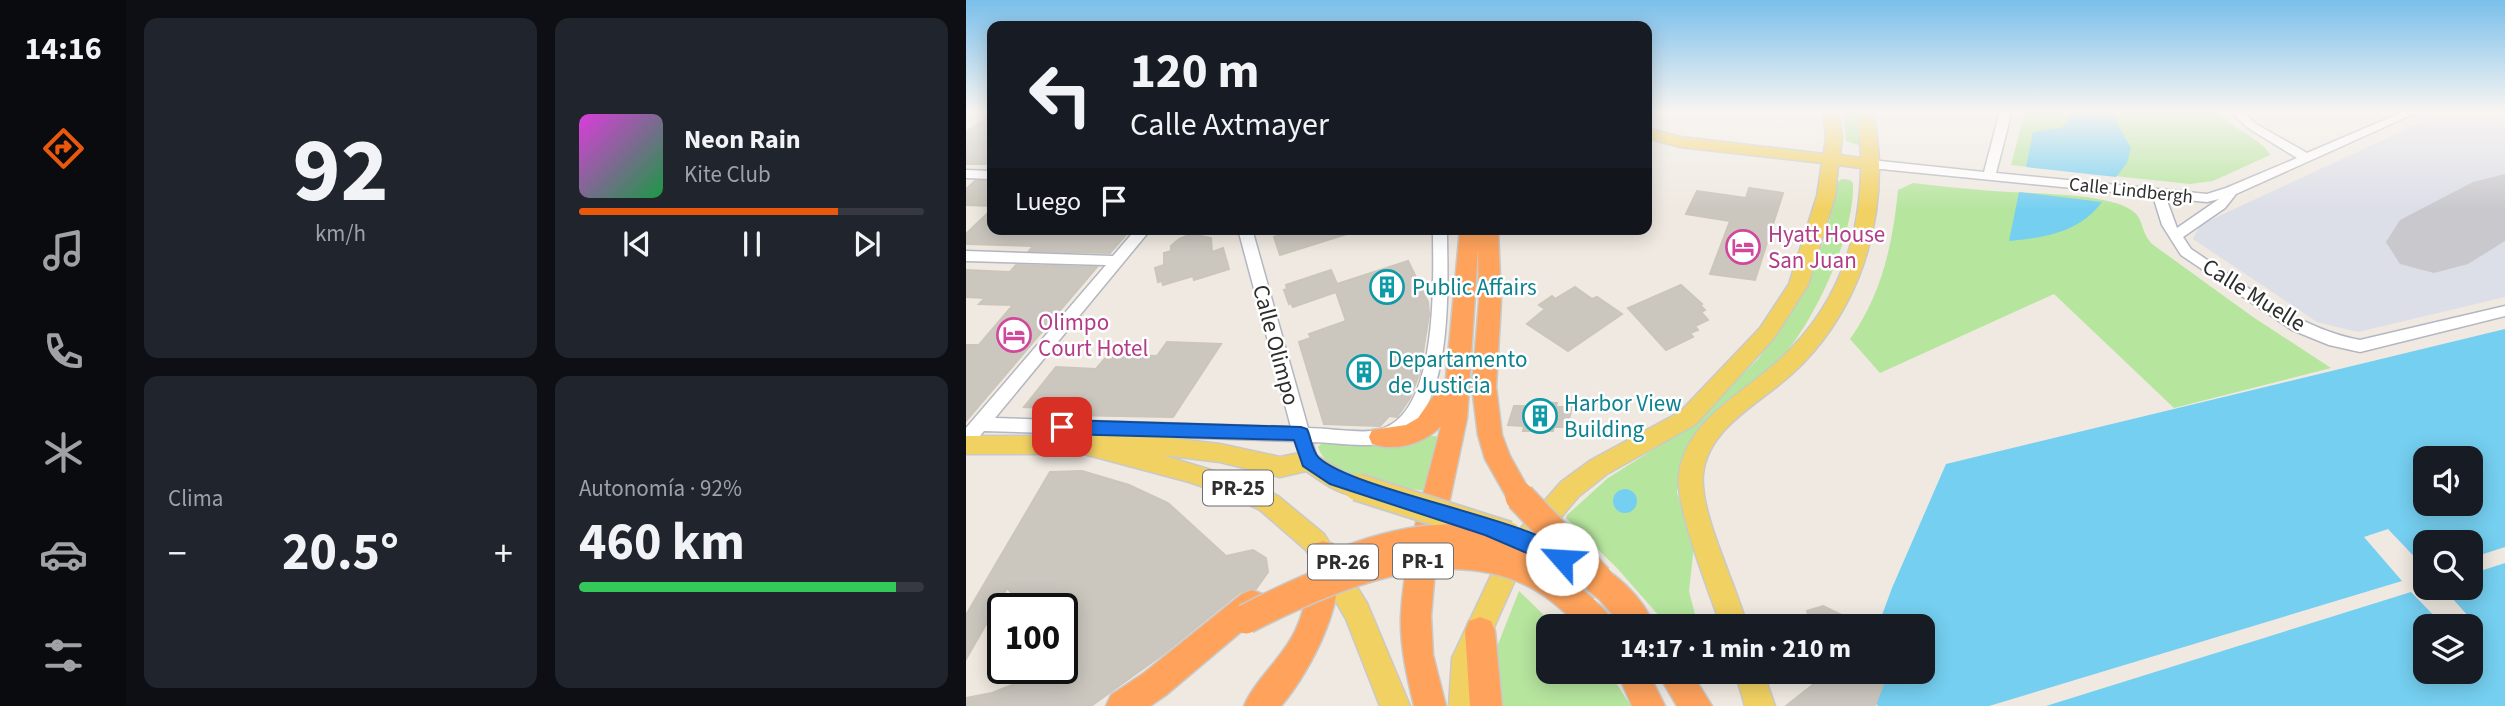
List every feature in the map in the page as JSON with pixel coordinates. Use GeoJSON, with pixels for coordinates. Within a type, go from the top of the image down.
{"type":"FeatureCollection","features":[{"type":"Feature","properties":{"kind":"highway","name":"PR-1"},"geometry":{"type":"LineString","coordinates":[[1430,706],[1418,655],[1416,616],[1421,570],[1455,418],[1470,235]]}},
{"type":"Feature","properties":{"kind":"highway"},"geometry":{"type":"LineString","coordinates":[[1488,235],[1490,302],[1485,399],[1490,435],[1498,459],[1520,496],[1616,596],[1630,614]]}},
{"type":"Feature","properties":{"kind":"highway"},"geometry":{"type":"LineString","coordinates":[[1381,437],[1408,436],[1422,430],[1434,419],[1459,373]]}},
{"type":"Feature","properties":{"kind":"highway","name":"PR-26"},"geometry":{"type":"LineString","coordinates":[[1122,706],[1249,612],[1311,576],[1400,542],[1438,535],[1466,536],[1545,549],[1598,579]]}},
{"type":"Feature","properties":{"kind":"highway"},"geometry":{"type":"LineString","coordinates":[[1260,706],[1292,669],[1306,646],[1320,609],[1324,576],[1323,553]]}},
{"type":"Feature","properties":{"kind":"highway"},"geometry":{"type":"LineString","coordinates":[[1249,612],[1363,569],[1402,560],[1476,556],[1500,560],[1530,571],[1556,586],[1588,614]]}},
{"type":"Feature","properties":{"kind":"highway"},"geometry":{"type":"LineString","coordinates":[[1480,631],[1486,706]]}},
{"type":"Feature","properties":{"kind":"highway"},"geometry":{"type":"LineString","coordinates":[[1638,684],[1649,706]]}},
{"type":"Feature","properties":{"kind":"highway"},"geometry":{"type":"LineString","coordinates":[[1680,684],[1696,706]]}},
{"type":"Feature","properties":{"kind":"main road","name":"Calle Lindbergh"},"geometry":{"type":"LineString","coordinates":[[1697,144],[1871,164]]}},
{"type":"Feature","properties":{"kind":"main road"},"geometry":{"type":"LineString","coordinates":[[1464,706],[1466,658],[1514,554],[1566,492],[1599,467],[1688,418],[1767,333],[1798,285],[1826,196],[1833,144]]}},
{"type":"Feature","properties":{"kind":"main road"},"geometry":{"type":"LineString","coordinates":[[1730,614],[1696,511],[1690,484],[1693,458],[1708,434],[1725,416],[1788,365],[1842,295],[1858,257],[1869,202],[1869,144]]}},
{"type":"Feature","properties":{"kind":"main road","name":"PR-25"},"geometry":{"type":"LineString","coordinates":[[966,442],[1090,447],[1121,444],[1188,447],[1280,467],[1309,461]]}},
{"type":"Feature","properties":{"kind":"main road","name":"PR-25"},"geometry":{"type":"LineString","coordinates":[[1090,447],[1198,475],[1249,493],[1269,503],[1315,542],[1357,612],[1395,706]]}},
{"type":"Feature","properties":{"kind":"main road"},"geometry":{"type":"LineString","coordinates":[[1309,461],[1336,479],[1357,487],[1488,527],[1545,549]]}},
{"type":"Feature","properties":{"kind":"main road"},"geometry":{"type":"LineString","coordinates":[[1753,684],[1760,706]]}},
{"type":"Feature","properties":{"kind":"street"},"geometry":{"type":"LineString","coordinates":[[1989,177],[1998,144]]}},
{"type":"Feature","properties":{"kind":"street"},"geometry":{"type":"LineString","coordinates":[[2282,144],[2306,158]]}},
{"type":"Feature","properties":{"kind":"street","name":"Calle Lindbergh"},"geometry":{"type":"LineString","coordinates":[[1871,164],[2207,198],[2231,191],[2338,144]]}},
{"type":"Feature","properties":{"kind":"street"},"geometry":{"type":"LineString","coordinates":[[966,174],[987,175]]}},
{"type":"Feature","properties":{"kind":"street"},"geometry":{"type":"LineString","coordinates":[[2177,235],[2224,205],[2231,191]]}},
{"type":"Feature","properties":{"kind":"street","name":"Calle Muelle"},"geometry":{"type":"LineString","coordinates":[[2159,195],[2169,225],[2186,252],[2297,326],[2334,341],[2360,346],[2505,312]]}},
{"type":"Feature","properties":{"kind":"street"},"geometry":{"type":"LineString","coordinates":[[966,442],[1139,235]]}},
{"type":"Feature","properties":{"kind":"street","name":"Calle Olimpo"},"geometry":{"type":"LineString","coordinates":[[1247,235],[1309,461]]}},
{"type":"Feature","properties":{"kind":"street"},"geometry":{"type":"LineString","coordinates":[[982,424],[1381,437],[1397,431],[1408,423],[1426,394],[1436,355],[1440,235]]}},
{"type":"Feature","properties":{"kind":"street"},"geometry":{"type":"LineString","coordinates":[[966,256],[1117,261]]}},
{"type":"Feature","properties":{"kind":"shaded area"},"geometry":{"type":"Polygon","coordinates":[[[2374,144],[2505,144],[2505,297],[2358,332],[2317,322],[2193,239],[2200,225],[2374,144]]]}},
{"type":"Feature","properties":{"kind":"green space"},"geometry":{"type":"Polygon","coordinates":[[[2016,144],[2260,144],[2270,155],[2213,181],[2190,184],[2011,165],[2016,144]]]}},
{"type":"Feature","properties":{"kind":"green space"},"geometry":{"type":"Polygon","coordinates":[[[1842,179],[1853,183],[1852,205],[1839,254],[1816,305],[1789,349],[1775,365],[1698,433],[1688,446],[1677,492],[1694,546],[1689,591],[1695,614],[1657,614],[1617,568],[1566,518],[1567,515],[1608,478],[1692,425],[1758,359],[1788,318],[1809,277],[1827,233],[1837,182],[1842,179]]]}},
{"type":"Feature","properties":{"kind":"green space"},"geometry":{"type":"Polygon","coordinates":[[[1913,183],[2088,197],[2123,205],[2137,215],[2152,244],[2253,317],[2331,368],[2174,408],[2054,294],[1880,373],[1850,339],[1870,304],[1884,268],[1898,190],[1913,183]]]}},
{"type":"Feature","properties":{"kind":"green space"},"geometry":{"type":"Polygon","coordinates":[[[1436,436],[1441,442],[1431,492],[1351,475],[1325,459],[1318,447],[1322,443],[1399,445],[1436,436]]]}},
{"type":"Feature","properties":{"kind":"green space"},"geometry":{"type":"Polygon","coordinates":[[[1519,591],[1543,614],[1536,614],[1536,684],[1617,684],[1631,706],[1496,706],[1497,647],[1519,591]]]}},
{"type":"Feature","properties":{"kind":"water"},"geometry":{"type":"Polygon","coordinates":[[[2031,144],[2129,144],[2131,148],[2127,163],[2116,177],[2026,167],[2031,144]]]}},
{"type":"Feature","properties":{"kind":"water"},"geometry":{"type":"Polygon","coordinates":[[[2019,192],[2102,202],[2072,227],[2035,238],[2009,241],[2019,192]]]}},
{"type":"Feature","properties":{"kind":"water"},"geometry":{"type":"Polygon","coordinates":[[[2505,329],[2505,706],[1878,706],[1876,703],[1883,684],[1935,684],[1935,614],[1882,614],[1946,464],[2505,329]]]}},
{"type":"Feature","properties":{"kind":"water"},"geometry":{"type":"Polygon","coordinates":[[[1625,489],[1634,492],[1637,501],[1634,510],[1625,513],[1616,510],[1613,501],[1616,492],[1625,489]]]}},
{"type":"Feature","properties":{"kind":"pier"},"geometry":{"type":"Polygon","coordinates":[[[2388,529],[2413,555],[2413,594],[2411,592],[2046,706],[1989,706],[2402,581],[2364,537],[2388,529]]]}},
{"type":"Feature","properties":{"kind":"pier"},"geometry":{"type":"Polygon","coordinates":[[[2505,547],[2505,563],[2483,570],[2483,554],[2505,547]]]}},
{"type":"Feature","properties":{"kind":"pier"},"geometry":{"type":"Polygon","coordinates":[[[2419,600],[2454,600],[2466,614],[2432,614],[2419,600]]]}},
{"type":"Feature","properties":{"kind":"building"},"geometry":{"type":"Polygon","coordinates":[[[966,144],[987,144],[987,164],[966,164],[966,144]]]}},
{"type":"Feature","properties":{"kind":"building"},"geometry":{"type":"Polygon","coordinates":[[[975,181],[987,181],[987,206],[966,205],[966,189],[975,181]]]}},
{"type":"Feature","properties":{"kind":"building","name":"Hyatt House San Juan"},"geometry":{"type":"Polygon","coordinates":[[[1749,188],[1783,193],[1755,280],[1710,274],[1730,221],[1686,214],[1697,191],[1746,198],[1749,188]]]}},
{"type":"Feature","properties":{"kind":"building"},"geometry":{"type":"Polygon","coordinates":[[[987,214],[987,235],[1126,235],[1110,253],[1029,251],[1033,246],[966,244],[966,234],[987,214]]]}},
{"type":"Feature","properties":{"kind":"building"},"geometry":{"type":"Polygon","coordinates":[[[1189,235],[1211,238],[1212,252],[1223,248],[1229,269],[1194,280],[1193,276],[1163,285],[1162,281],[1158,282],[1155,268],[1164,265],[1164,253],[1171,251],[1171,246],[1189,235]]]}},
{"type":"Feature","properties":{"kind":"building"},"geometry":{"type":"Polygon","coordinates":[[[1280,235],[1343,235],[1280,255],[1274,237],[1280,235]]]}},
{"type":"Feature","properties":{"kind":"building","name":"Departamento de Justicia"},"geometry":{"type":"Polygon","coordinates":[[[1408,261],[1428,302],[1429,314],[1420,372],[1410,398],[1397,417],[1389,416],[1380,426],[1324,424],[1299,342],[1311,338],[1309,334],[1346,321],[1336,292],[1293,307],[1289,304],[1284,290],[1287,289],[1286,285],[1331,270],[1337,284],[1408,261]]]}},
{"type":"Feature","properties":{"kind":"building"},"geometry":{"type":"Polygon","coordinates":[[[1016,265],[1097,267],[966,421],[966,345],[979,345],[1013,305],[979,304],[985,298],[966,297],[966,270],[1010,272],[1016,265]]]}},
{"type":"Feature","properties":{"kind":"building"},"geometry":{"type":"Polygon","coordinates":[[[1681,285],[1702,304],[1700,305],[1705,310],[1701,312],[1708,320],[1695,326],[1698,330],[1690,333],[1693,337],[1666,350],[1628,308],[1681,285]]]}},
{"type":"Feature","properties":{"kind":"building"},"geometry":{"type":"Polygon","coordinates":[[[1575,287],[1592,299],[1597,297],[1622,314],[1568,351],[1527,324],[1545,309],[1539,305],[1552,296],[1555,299],[1575,287]]]}},
{"type":"Feature","properties":{"kind":"building"},"geometry":{"type":"Polygon","coordinates":[[[1167,342],[1221,344],[1173,417],[1067,415],[1072,409],[1024,407],[1056,367],[1096,369],[1109,354],[1157,356],[1167,342]]]}},
{"type":"Feature","properties":{"kind":"building","name":"Harbor View Building"},"geometry":{"type":"Polygon","coordinates":[[[1531,402],[1557,403],[1556,407],[1572,407],[1567,427],[1554,427],[1553,431],[1523,431],[1524,426],[1508,425],[1514,406],[1530,406],[1531,402]]]}},
{"type":"Feature","properties":{"kind":"building"},"geometry":{"type":"Polygon","coordinates":[[[1082,471],[1129,485],[1168,503],[1226,556],[1253,550],[1266,558],[1268,572],[1256,589],[1240,592],[1162,655],[1091,706],[966,706],[966,698],[992,693],[1015,684],[1078,684],[1078,593],[1012,593],[1007,588],[1004,593],[987,593],[987,623],[966,659],[966,615],[1050,472],[1082,471]]]}},
{"type":"Feature","properties":{"kind":"building"},"geometry":{"type":"Polygon","coordinates":[[[1823,606],[1839,614],[1808,614],[1807,611],[1823,606]]]}},
{"type":"Feature","properties":{"kind":"building"},"geometry":{"type":"Polygon","coordinates":[[[1814,684],[1883,684],[1875,706],[1786,706],[1814,684]]]}},
{"type":"Feature","properties":{"kind":"runway"},"geometry":{"type":"LineString","coordinates":[[2434,242],[2505,202]]}},
{"type":"Feature","properties":{"kind":"place","name":"Hyatt House San Juan"},"geometry":{"type":"Point","coordinates":[1743,247]}},
{"type":"Feature","properties":{"kind":"place","name":"Public Affairs"},"geometry":{"type":"Point","coordinates":[1387,287]}},
{"type":"Feature","properties":{"kind":"place","name":"Olimpo Court Hotel"},"geometry":{"type":"Point","coordinates":[1014,335]}},
{"type":"Feature","properties":{"kind":"place","name":"Departamento de Justicia"},"geometry":{"type":"Point","coordinates":[1364,372]}},
{"type":"Feature","properties":{"kind":"place","name":"Harbor View Building"},"geometry":{"type":"Point","coordinates":[1540,416]}},
{"type":"Feature","properties":{"kind":"route"},"geometry":{"type":"LineString","coordinates":[[1062,427],[1301,434],[1309,461],[1336,479],[1488,527],[1545,549],[1562,559]]}}]}
